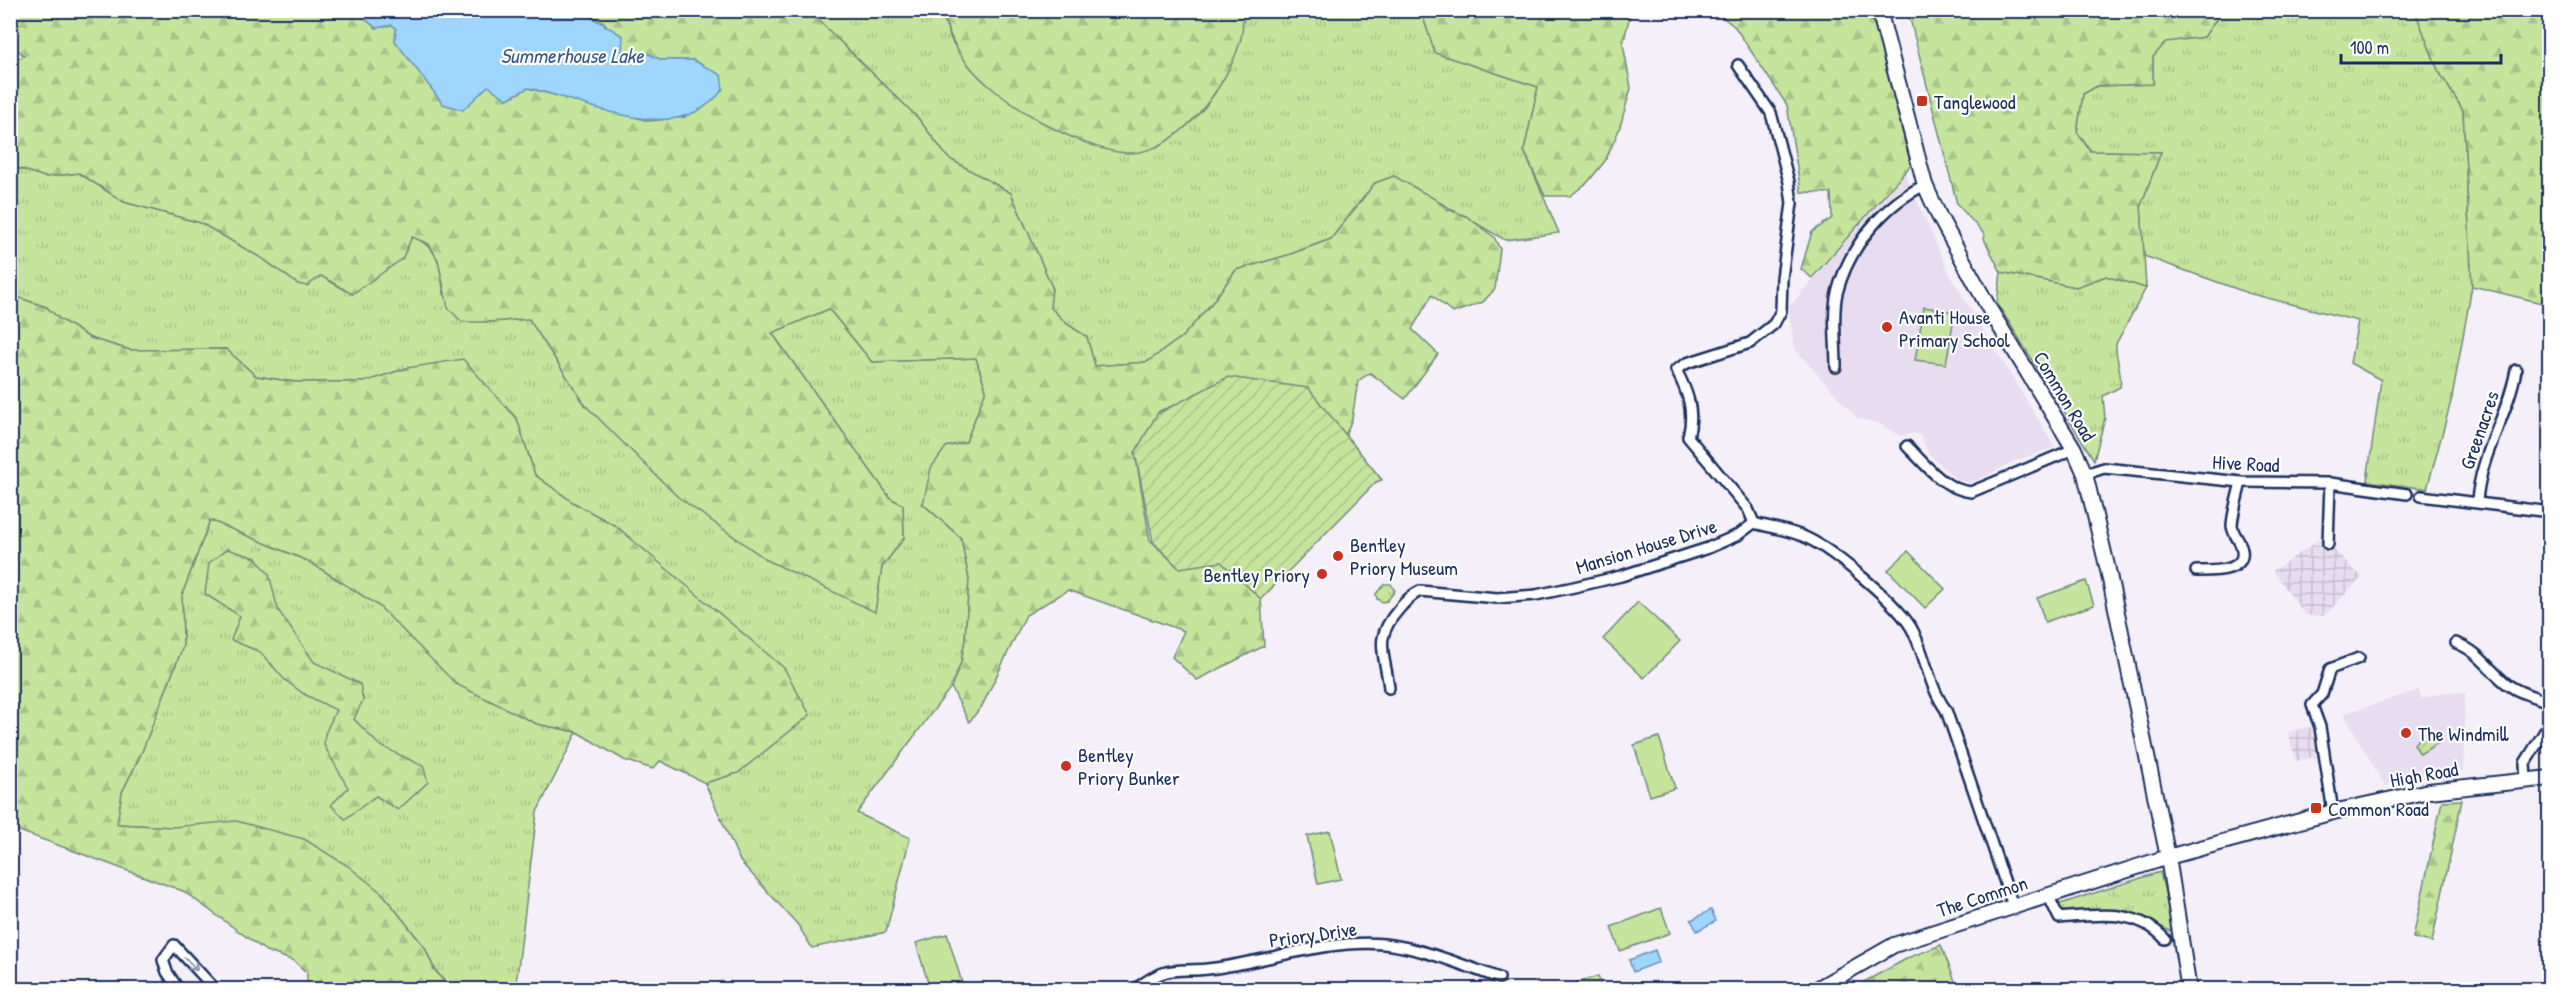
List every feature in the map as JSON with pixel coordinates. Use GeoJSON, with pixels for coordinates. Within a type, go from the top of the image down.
{"type":"FeatureCollection","features":[{"type":"Feature","properties":{"kind":"main road","name":"Common Road"},"geometry":{"type":"LineString","coordinates":[[1879,10],[1925,185],[1939,216],[1990,309],[2074,448],[2085,474],[2108,570],[2168,857],[2189,990]]}},
{"type":"Feature","properties":{"kind":"main road","name":"High Road"},"geometry":{"type":"LineString","coordinates":[[2168,857],[2333,812],[2429,791],[2550,778]]}},
{"type":"Feature","properties":{"kind":"main road","name":"The Common"},"geometry":{"type":"LineString","coordinates":[[1815,990],[1894,945],[2168,857]]}},
{"type":"Feature","properties":{"kind":"street"},"geometry":{"type":"LineString","coordinates":[[1738,65],[1771,113],[1789,182],[1792,203],[1782,278],[1781,311],[1774,324],[1750,343],[1687,363],[1676,370],[1684,385],[1691,408],[1692,424],[1688,436],[1748,509],[1754,523],[1798,534],[1820,545],[1870,584],[1908,622],[1925,660],[1936,698],[1946,711],[2013,906]]}},
{"type":"Feature","properties":{"kind":"street"},"geometry":{"type":"LineString","coordinates":[[1836,366],[1837,294],[1848,264],[1866,231],[1908,194],[1925,185]]}},
{"type":"Feature","properties":{"kind":"street","name":"Greenacres"},"geometry":{"type":"LineString","coordinates":[[2477,502],[2484,462],[2510,400],[2516,370]]}},
{"type":"Feature","properties":{"kind":"street"},"geometry":{"type":"LineString","coordinates":[[1907,446],[1943,482],[1960,491],[1971,492],[2074,448]]}},
{"type":"Feature","properties":{"kind":"street","name":"Hive Road"},"geometry":{"type":"LineString","coordinates":[[2085,474],[2104,468],[2241,482],[2330,483],[2407,494]]}},
{"type":"Feature","properties":{"kind":"street"},"geometry":{"type":"LineString","coordinates":[[2196,571],[2234,567],[2241,558],[2242,547],[2232,527],[2241,482]]}},
{"type":"Feature","properties":{"kind":"street"},"geometry":{"type":"LineString","coordinates":[[2328,544],[2330,483]]}},
{"type":"Feature","properties":{"kind":"street"},"geometry":{"type":"LineString","coordinates":[[2421,495],[2550,512]]}},
{"type":"Feature","properties":{"kind":"street","name":"Mansion House Drive"},"geometry":{"type":"LineString","coordinates":[[1389,688],[1381,641],[1384,629],[1404,604],[1420,591],[1497,598],[1536,595],[1621,576],[1708,548],[1738,535],[1754,523]]}},
{"type":"Feature","properties":{"kind":"street"},"geometry":{"type":"LineString","coordinates":[[2456,643],[2478,654],[2497,675],[2514,689],[2550,702]]}},
{"type":"Feature","properties":{"kind":"street"},"geometry":{"type":"LineString","coordinates":[[2333,812],[2320,727],[2312,705],[2322,694],[2330,669],[2359,658]]}},
{"type":"Feature","properties":{"kind":"street"},"geometry":{"type":"LineString","coordinates":[[2526,780],[2525,763],[2550,723]]}},
{"type":"Feature","properties":{"kind":"street"},"geometry":{"type":"LineString","coordinates":[[2048,894],[2059,918],[2103,915],[2128,917],[2152,926],[2165,939]]}},
{"type":"Feature","properties":{"kind":"street","name":"Priory Drive"},"geometry":{"type":"LineString","coordinates":[[1134,990],[1160,972],[1216,968],[1309,949],[1368,944],[1410,948],[1499,978]]}},
{"type":"Feature","properties":{"kind":"street"},"geometry":{"type":"LineString","coordinates":[[179,990],[167,972],[163,960],[174,945],[216,990]]}},
{"type":"Feature","properties":{"kind":"shaded area"},"geometry":{"type":"Polygon","coordinates":[[[2549,56],[2549,305],[2542,303],[2549,56]]]}},
{"type":"Feature","properties":{"kind":"shaded area","name":"Avanti House Primary School"},"geometry":{"type":"Polygon","coordinates":[[[1905,174],[1952,279],[2055,447],[2014,461],[1976,481],[1956,479],[1929,454],[1920,435],[1913,433],[1900,436],[1880,424],[1857,418],[1795,349],[1788,308],[1905,174]]]}},
{"type":"Feature","properties":{"kind":"shaded area"},"geometry":{"type":"Polygon","coordinates":[[[2322,538],[2333,544],[2335,551],[2362,577],[2324,616],[2305,615],[2273,571],[2322,538]]]}},
{"type":"Feature","properties":{"kind":"shaded area"},"geometry":{"type":"Polygon","coordinates":[[[2419,690],[2422,699],[2444,692],[2465,693],[2463,770],[2385,786],[2344,714],[2419,690]]]}},
{"type":"Feature","properties":{"kind":"shaded area"},"geometry":{"type":"Polygon","coordinates":[[[2310,727],[2315,733],[2317,756],[2296,761],[2288,732],[2310,727]]]}},
{"type":"Feature","properties":{"kind":"green space"},"geometry":{"type":"Polygon","coordinates":[[[11,11],[356,11],[376,28],[392,25],[396,28],[395,41],[416,67],[489,86],[507,99],[528,88],[649,121],[685,117],[693,60],[662,60],[644,52],[622,52],[604,22],[581,11],[809,11],[918,118],[948,158],[1011,193],[1052,287],[1050,307],[1067,324],[1087,337],[1095,366],[1147,362],[1183,336],[1212,303],[1236,270],[1288,255],[1331,239],[1375,183],[1394,176],[1435,199],[1447,209],[1466,216],[1494,237],[1500,249],[1495,289],[1483,302],[1453,313],[1432,295],[1412,329],[1438,354],[1405,399],[1370,373],[1358,381],[1352,419],[1342,443],[1229,384],[1159,411],[1135,453],[1150,540],[1179,568],[1207,552],[1225,564],[1261,599],[1264,646],[1197,680],[1172,657],[1184,631],[1068,590],[1026,615],[982,706],[969,722],[951,687],[961,663],[965,640],[969,579],[961,538],[923,504],[931,468],[946,447],[966,442],[986,390],[976,358],[872,362],[829,309],[772,333],[890,498],[903,505],[904,538],[882,567],[875,612],[767,560],[678,497],[586,406],[529,319],[462,322],[448,308],[438,260],[429,244],[412,237],[402,259],[352,294],[321,276],[307,286],[298,284],[263,259],[201,223],[124,202],[79,173],[45,177],[11,166],[10,62],[24,56],[11,43],[11,11]]]}},
{"type":"Feature","properties":{"kind":"green space"},"geometry":{"type":"Polygon","coordinates":[[[809,11],[941,11],[952,42],[968,65],[1157,147],[1190,123],[1214,95],[1228,69],[1238,41],[1244,11],[1421,11],[1435,53],[1538,87],[1524,151],[1559,233],[1505,240],[1394,176],[1375,183],[1331,239],[1288,255],[1236,270],[1212,303],[1183,336],[1147,362],[1095,366],[1087,337],[1067,324],[1050,307],[1052,287],[1011,193],[948,158],[918,118],[809,11]]]}},
{"type":"Feature","properties":{"kind":"green space"},"geometry":{"type":"Polygon","coordinates":[[[941,11],[1244,11],[1241,38],[1234,59],[1212,97],[1198,115],[1164,143],[1145,151],[1126,153],[1107,150],[1063,133],[1039,121],[997,92],[962,57],[941,11]]]}},
{"type":"Feature","properties":{"kind":"green space"},"geometry":{"type":"Polygon","coordinates":[[[1421,11],[1631,11],[1623,44],[1631,88],[1619,130],[1605,161],[1588,182],[1570,196],[1545,196],[1524,151],[1538,87],[1435,53],[1421,11]]]}},
{"type":"Feature","properties":{"kind":"green space"},"geometry":{"type":"Polygon","coordinates":[[[1715,11],[1871,11],[1911,165],[1812,278],[1801,269],[1812,232],[1832,218],[1831,193],[1801,192],[1787,105],[1735,27],[1715,11]]]}},
{"type":"Feature","properties":{"kind":"green space"},"geometry":{"type":"Polygon","coordinates":[[[1908,11],[2199,11],[2217,18],[2204,37],[2166,42],[2153,57],[2153,84],[2097,86],[2083,94],[2077,132],[2090,151],[2161,152],[2141,205],[2146,288],[2106,276],[2076,287],[2001,272],[1984,239],[1985,235],[1957,204],[1908,11]]]}},
{"type":"Feature","properties":{"kind":"green space"},"geometry":{"type":"Polygon","coordinates":[[[2199,11],[2415,11],[2438,70],[2463,110],[2472,286],[2452,398],[2427,489],[2367,481],[2381,380],[2350,363],[2358,321],[2248,293],[2144,256],[2141,205],[2161,152],[2091,151],[2077,132],[2083,94],[2097,86],[2153,84],[2153,57],[2166,41],[2204,37],[2217,18],[2199,11]]]}},
{"type":"Feature","properties":{"kind":"green space"},"geometry":{"type":"Polygon","coordinates":[[[2415,11],[2549,11],[2550,239],[2542,303],[2472,286],[2463,110],[2438,70],[2415,11]]]}},
{"type":"Feature","properties":{"kind":"green space"},"geometry":{"type":"Polygon","coordinates":[[[11,166],[45,177],[79,173],[124,202],[201,223],[263,259],[298,284],[321,276],[390,265],[402,259],[412,236],[422,241],[437,259],[444,294],[488,322],[529,319],[586,406],[875,611],[882,567],[904,538],[903,505],[890,498],[772,333],[829,309],[872,362],[976,358],[986,390],[966,442],[946,447],[923,504],[961,538],[969,579],[965,640],[961,663],[951,687],[857,813],[910,838],[886,932],[812,948],[798,925],[740,861],[705,783],[738,773],[711,608],[616,526],[574,503],[535,475],[517,419],[407,368],[364,382],[295,382],[256,376],[226,349],[130,350],[90,338],[61,320],[46,307],[11,295],[11,166]]]}},
{"type":"Feature","properties":{"kind":"green space"},"geometry":{"type":"Polygon","coordinates":[[[2001,272],[2076,287],[2106,276],[2146,288],[2116,344],[2120,387],[2103,396],[2105,418],[2094,460],[1997,303],[2001,272]]]}},
{"type":"Feature","properties":{"kind":"green space"},"geometry":{"type":"Polygon","coordinates":[[[11,295],[46,307],[61,320],[90,338],[130,350],[226,349],[256,376],[295,382],[364,382],[407,368],[463,359],[517,419],[535,475],[574,503],[616,526],[784,668],[810,715],[738,773],[705,783],[660,761],[653,769],[624,760],[577,732],[537,724],[456,684],[379,606],[310,562],[210,520],[182,595],[183,646],[141,754],[122,792],[117,824],[173,827],[236,821],[304,839],[348,866],[383,894],[425,948],[434,969],[450,989],[307,989],[307,973],[294,961],[266,951],[183,891],[11,828],[10,512],[17,479],[11,483],[11,295]]]}},
{"type":"Feature","properties":{"kind":"green space"},"geometry":{"type":"Polygon","coordinates":[[[1924,307],[1955,312],[1946,364],[1915,360],[1924,307]]]}},
{"type":"Feature","properties":{"kind":"green space"},"geometry":{"type":"Polygon","coordinates":[[[1228,377],[1308,388],[1382,480],[1376,482],[1261,599],[1221,562],[1179,568],[1153,542],[1135,453],[1157,414],[1228,377]]]}},
{"type":"Feature","properties":{"kind":"green space"},"geometry":{"type":"Polygon","coordinates":[[[210,520],[310,562],[379,606],[457,684],[537,724],[577,732],[537,812],[516,985],[506,989],[450,989],[434,968],[425,948],[383,894],[173,827],[116,824],[122,792],[141,754],[183,646],[182,595],[210,520]]]}},
{"type":"Feature","properties":{"kind":"green space"},"geometry":{"type":"Polygon","coordinates":[[[227,549],[256,558],[269,574],[278,610],[314,662],[360,684],[363,700],[354,719],[379,745],[423,766],[428,782],[398,810],[376,796],[345,819],[331,805],[348,788],[324,745],[325,734],[336,710],[304,694],[285,680],[260,652],[231,640],[240,616],[205,594],[209,563],[227,549]]]}},
{"type":"Feature","properties":{"kind":"green space"},"geometry":{"type":"Polygon","coordinates":[[[1908,551],[1945,589],[1925,608],[1888,570],[1908,551]]]}},
{"type":"Feature","properties":{"kind":"green space"},"geometry":{"type":"Polygon","coordinates":[[[2086,581],[2094,605],[2045,622],[2037,598],[2086,581]]]}},
{"type":"Feature","properties":{"kind":"green space"},"geometry":{"type":"Polygon","coordinates":[[[1384,584],[1391,584],[1395,591],[1387,601],[1382,602],[1377,599],[1376,594],[1384,584]]]}},
{"type":"Feature","properties":{"kind":"green space"},"geometry":{"type":"Polygon","coordinates":[[[1638,602],[1680,641],[1644,678],[1603,639],[1638,602]]]}},
{"type":"Feature","properties":{"kind":"green space"},"geometry":{"type":"Polygon","coordinates":[[[2425,732],[2427,734],[2430,732],[2438,743],[2420,754],[2414,744],[2425,732]]]}},
{"type":"Feature","properties":{"kind":"green space"},"geometry":{"type":"Polygon","coordinates":[[[1659,737],[1675,788],[1650,796],[1634,745],[1659,737]]]}},
{"type":"Feature","properties":{"kind":"green space"},"geometry":{"type":"Polygon","coordinates":[[[2462,800],[2432,942],[2413,938],[2442,801],[2462,800]]]}},
{"type":"Feature","properties":{"kind":"green space"},"geometry":{"type":"Polygon","coordinates":[[[1330,831],[1341,879],[1318,884],[1307,836],[1330,831]]]}},
{"type":"Feature","properties":{"kind":"green space"},"geometry":{"type":"Polygon","coordinates":[[[2160,872],[2173,926],[2170,931],[2131,913],[2106,910],[2067,913],[2058,909],[2057,905],[2160,872]]]}},
{"type":"Feature","properties":{"kind":"green space"},"geometry":{"type":"Polygon","coordinates":[[[1661,908],[1670,933],[1620,951],[1611,927],[1661,908]]]}},
{"type":"Feature","properties":{"kind":"green space"},"geometry":{"type":"Polygon","coordinates":[[[947,934],[963,986],[950,989],[930,989],[916,943],[947,934]]]}},
{"type":"Feature","properties":{"kind":"green space"},"geometry":{"type":"Polygon","coordinates":[[[1941,945],[1958,989],[1851,989],[1910,957],[1941,945]]]}},
{"type":"Feature","properties":{"kind":"green space"},"geometry":{"type":"Polygon","coordinates":[[[1598,976],[1602,989],[1574,989],[1573,984],[1598,976]]]}},
{"type":"Feature","properties":{"kind":"water","name":"Summerhouse Lake"},"geometry":{"type":"Polygon","coordinates":[[[356,11],[581,11],[623,36],[622,52],[644,52],[662,60],[693,60],[721,75],[723,89],[704,108],[681,117],[656,120],[630,117],[528,88],[507,99],[488,86],[463,110],[443,104],[395,41],[396,28],[392,25],[376,28],[356,11]]]}},
{"type":"Feature","properties":{"kind":"water"},"geometry":{"type":"Polygon","coordinates":[[[1711,910],[1716,921],[1697,931],[1691,920],[1711,910]]]}},
{"type":"Feature","properties":{"kind":"water"},"geometry":{"type":"Polygon","coordinates":[[[1655,950],[1659,962],[1633,972],[1629,960],[1655,950]]]}},
{"type":"Feature","properties":{"kind":"place","name":"Tanglewood"},"geometry":{"type":"Point","coordinates":[1922,101]}},
{"type":"Feature","properties":{"kind":"place","name":"Avanti House Primary School"},"geometry":{"type":"Point","coordinates":[1887,327]}},
{"type":"Feature","properties":{"kind":"place","name":"Bentley Priory Museum"},"geometry":{"type":"Point","coordinates":[1338,556]}},
{"type":"Feature","properties":{"kind":"place","name":"Bentley Priory"},"geometry":{"type":"Point","coordinates":[1322,574]}},
{"type":"Feature","properties":{"kind":"place","name":"The Windmill"},"geometry":{"type":"Point","coordinates":[2406,733]}},
{"type":"Feature","properties":{"kind":"place","name":"Bentley Priory Bunker"},"geometry":{"type":"Point","coordinates":[1066,766]}},
{"type":"Feature","properties":{"kind":"place","name":"Common Road"},"geometry":{"type":"Point","coordinates":[2316,808]}}]}
